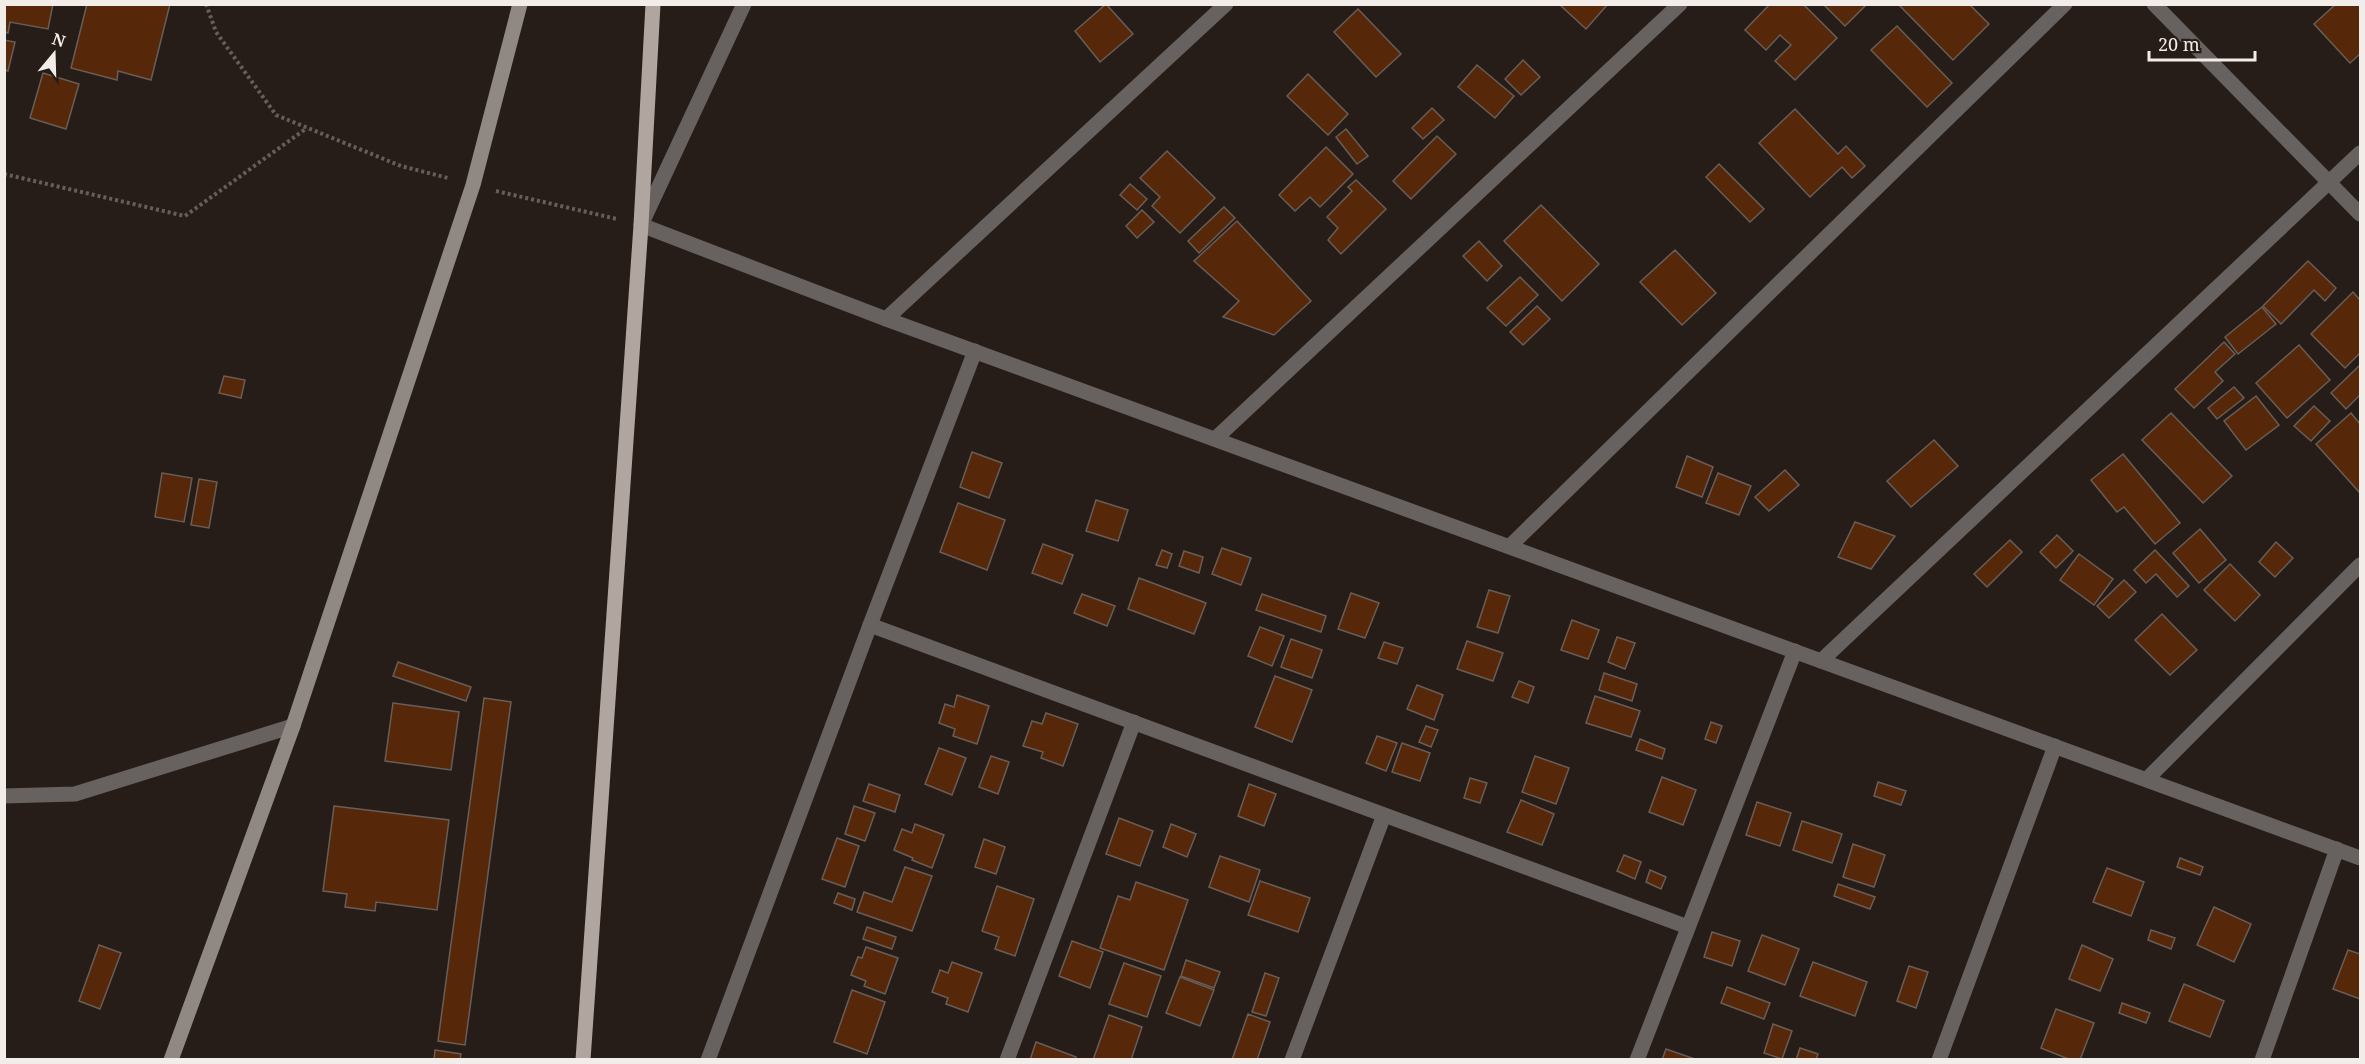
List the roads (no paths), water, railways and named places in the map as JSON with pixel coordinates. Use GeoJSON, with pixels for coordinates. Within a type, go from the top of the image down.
{"type":"FeatureCollection","features":[{"type":"Feature","properties":{"kind":"main road"},"geometry":{"type":"LineString","coordinates":[[583,1059],[641,225],[653,4]]}},
{"type":"Feature","properties":{"kind":"street"},"geometry":{"type":"LineString","coordinates":[[171,1059],[293,726],[474,185],[520,4]]}},
{"type":"Feature","properties":{"kind":"street"},"geometry":{"type":"LineString","coordinates":[[744,4],[641,225],[886,319],[2361,858]]}},
{"type":"Feature","properties":{"kind":"street"},"geometry":{"type":"LineString","coordinates":[[886,319],[1226,4]]}},
{"type":"Feature","properties":{"kind":"street"},"geometry":{"type":"LineString","coordinates":[[1215,439],[1680,4]]}},
{"type":"Feature","properties":{"kind":"street"},"geometry":{"type":"LineString","coordinates":[[1510,546],[2065,4]]}},
{"type":"Feature","properties":{"kind":"street"},"geometry":{"type":"LineString","coordinates":[[2154,4],[2361,214]]}},
{"type":"Feature","properties":{"kind":"street"},"geometry":{"type":"LineString","coordinates":[[1821,661],[2361,153]]}},
{"type":"Feature","properties":{"kind":"street"},"geometry":{"type":"LineString","coordinates":[[708,1059],[975,351]]}},
{"type":"Feature","properties":{"kind":"street"},"geometry":{"type":"LineString","coordinates":[[2147,779],[2361,566]]}},
{"type":"Feature","properties":{"kind":"street"},"geometry":{"type":"LineString","coordinates":[[870,625],[1688,927]]}},
{"type":"Feature","properties":{"kind":"street"},"geometry":{"type":"LineString","coordinates":[[1637,1059],[1795,651]]}},
{"type":"Feature","properties":{"kind":"street"},"geometry":{"type":"LineString","coordinates":[[1007,1059],[1134,722]]}},
{"type":"Feature","properties":{"kind":"street"},"geometry":{"type":"LineString","coordinates":[[4,796],[75,794],[293,726]]}},
{"type":"Feature","properties":{"kind":"street"},"geometry":{"type":"LineString","coordinates":[[1939,1059],[2055,746]]}},
{"type":"Feature","properties":{"kind":"street"},"geometry":{"type":"LineString","coordinates":[[1292,1059],[1384,815]]}},
{"type":"Feature","properties":{"kind":"street"},"geometry":{"type":"LineString","coordinates":[[2262,1059],[2337,849]]}}]}
